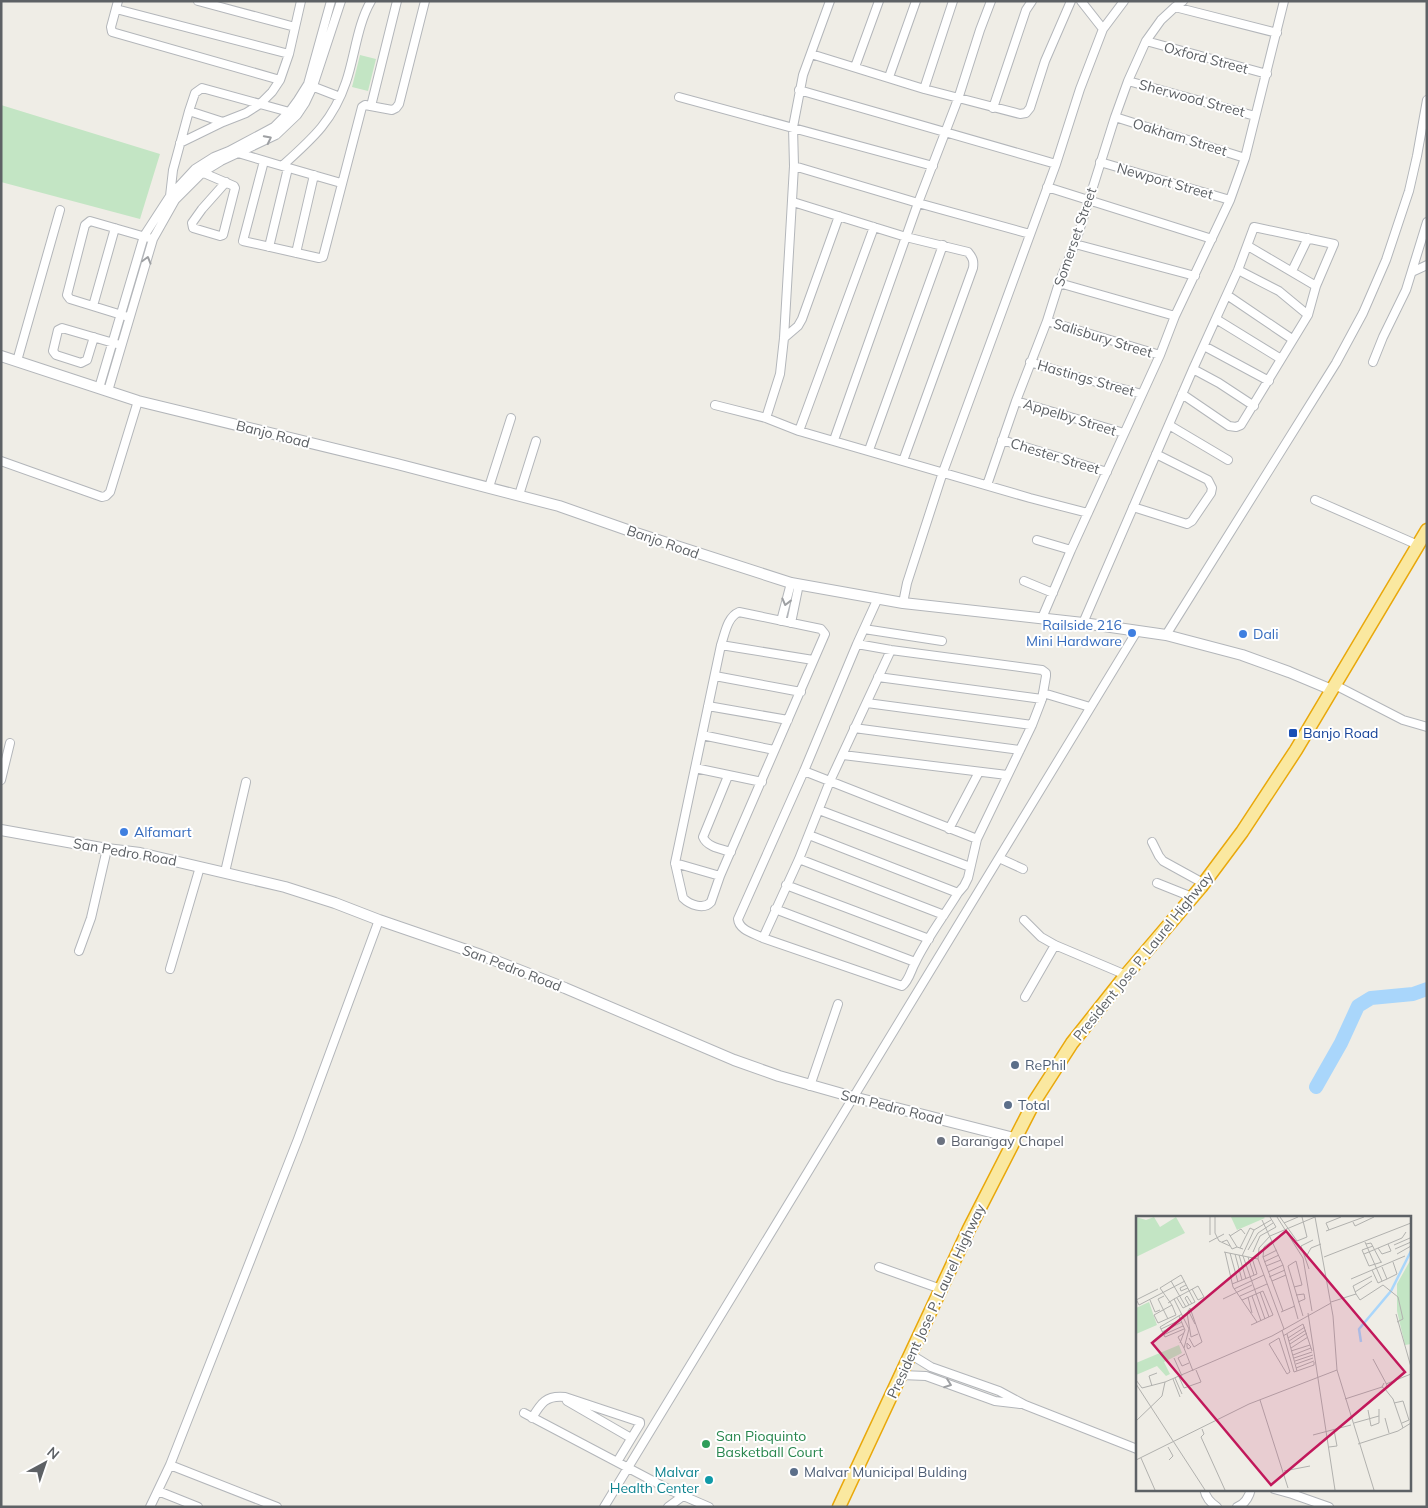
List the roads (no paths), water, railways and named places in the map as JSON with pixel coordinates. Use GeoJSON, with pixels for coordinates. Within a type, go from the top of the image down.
{"type":"FeatureCollection","features":[{"type":"Feature","properties":{"kind":"highway","name":"President Jose P. Laurel Highway"},"geometry":{"type":"LineString","coordinates":[[839,1507],[941,1289],[1014,1138],[1034,1102],[1072,1043],[1126,975],[1203,884],[1242,832],[1278,778],[1427,530]]}},
{"type":"Feature","properties":{"kind":"street"},"geometry":{"type":"LineString","coordinates":[[198,1],[295,27]]}},
{"type":"Feature","properties":{"kind":"street"},"geometry":{"type":"LineString","coordinates":[[180,143],[246,113],[260,104],[272,92],[280,80],[289,54],[301,1]]}},
{"type":"Feature","properties":{"kind":"street"},"geometry":{"type":"LineString","coordinates":[[325,37],[331,1]]}},
{"type":"Feature","properties":{"kind":"street"},"geometry":{"type":"LineString","coordinates":[[199,171],[240,154],[276,135],[293,113],[298,100],[310,85],[325,37],[341,1]]}},
{"type":"Feature","properties":{"kind":"street"},"geometry":{"type":"LineString","coordinates":[[269,247],[285,167],[323,126],[334,110],[346,81],[363,20],[371,1]]}},
{"type":"Feature","properties":{"kind":"street"},"geometry":{"type":"LineString","coordinates":[[371,106],[397,1]]}},
{"type":"Feature","properties":{"kind":"street"},"geometry":{"type":"LineString","coordinates":[[264,161],[243,242],[319,258],[324,255],[362,107],[365,105],[392,110],[399,104],[425,1]]}},
{"type":"Feature","properties":{"kind":"street"},"geometry":{"type":"LineString","coordinates":[[766,418],[780,374],[784,338],[793,202],[793,127],[799,90],[830,1]]}},
{"type":"Feature","properties":{"kind":"street"},"geometry":{"type":"LineString","coordinates":[[856,67],[879,1]]}},
{"type":"Feature","properties":{"kind":"street"},"geometry":{"type":"LineString","coordinates":[[889,77],[916,1]]}},
{"type":"Feature","properties":{"kind":"street"},"geometry":{"type":"LineString","coordinates":[[924,89],[953,1]]}},
{"type":"Feature","properties":{"kind":"street"},"geometry":{"type":"LineString","coordinates":[[834,440],[918,203],[958,99],[991,1]]}},
{"type":"Feature","properties":{"kind":"street"},"geometry":{"type":"LineString","coordinates":[[993,108],[1026,10],[1032,1]]}},
{"type":"Feature","properties":{"kind":"street"},"geometry":{"type":"LineString","coordinates":[[810,54],[958,99],[1020,114],[1030,108],[1045,61],[1071,1]]}},
{"type":"Feature","properties":{"kind":"street"},"geometry":{"type":"LineString","coordinates":[[1081,1],[1103,29]]}},
{"type":"Feature","properties":{"kind":"street"},"geometry":{"type":"LineString","coordinates":[[903,602],[907,583],[943,472],[1056,164],[1080,89],[1103,29],[1124,1]]}},
{"type":"Feature","properties":{"kind":"street","name":"Somerset Street"},"geometry":{"type":"LineString","coordinates":[[987,485],[1030,362],[1047,322],[1059,284],[1075,244],[1100,162],[1128,81],[1146,41],[1161,20],[1183,1]]}},
{"type":"Feature","properties":{"kind":"street"},"geometry":{"type":"LineString","coordinates":[[1042,618],[1160,355],[1175,316],[1230,200],[1245,158],[1284,1]]}},
{"type":"Feature","properties":{"kind":"street"},"geometry":{"type":"LineString","coordinates":[[280,80],[112,32],[110,28],[117,5],[289,54]]}},
{"type":"Feature","properties":{"kind":"street"},"geometry":{"type":"LineString","coordinates":[[1175,6],[1276,33]]}},
{"type":"Feature","properties":{"kind":"street","name":"Oxford Street"},"geometry":{"type":"LineString","coordinates":[[1146,41],[1266,74]]}},
{"type":"Feature","properties":{"kind":"street","name":"Sherwood Street"},"geometry":{"type":"LineString","coordinates":[[1128,81],[1255,116]]}},
{"type":"Feature","properties":{"kind":"street"},"geometry":{"type":"LineString","coordinates":[[310,85],[340,97]]}},
{"type":"Feature","properties":{"kind":"street"},"geometry":{"type":"LineString","coordinates":[[104,390],[122,346],[153,239],[173,198],[173,170],[195,93],[202,88],[293,113]]}},
{"type":"Feature","properties":{"kind":"street"},"geometry":{"type":"LineString","coordinates":[[799,90],[1056,164]]}},
{"type":"Feature","properties":{"kind":"street"},"geometry":{"type":"LineString","coordinates":[[680,97],[933,166]]}},
{"type":"Feature","properties":{"kind":"street"},"geometry":{"type":"LineString","coordinates":[[1166,635],[1336,363],[1363,313],[1386,260],[1409,191],[1418,156],[1427,100]]}},
{"type":"Feature","properties":{"kind":"street"},"geometry":{"type":"LineString","coordinates":[[189,111],[223,122]]}},
{"type":"Feature","properties":{"kind":"street"},"geometry":{"type":"LineString","coordinates":[[104,390],[109,354],[144,236],[173,198],[214,156],[229,151],[293,113]]}},
{"type":"Feature","properties":{"kind":"street","name":"Oakham Street"},"geometry":{"type":"LineString","coordinates":[[1115,117],[1245,158]]}},
{"type":"Feature","properties":{"kind":"street"},"geometry":{"type":"LineString","coordinates":[[229,151],[342,183]]}},
{"type":"Feature","properties":{"kind":"street","name":"Newport Street"},"geometry":{"type":"LineString","coordinates":[[1100,162],[1230,200]]}},
{"type":"Feature","properties":{"kind":"street"},"geometry":{"type":"LineString","coordinates":[[794,166],[1030,234]]}},
{"type":"Feature","properties":{"kind":"street"},"geometry":{"type":"LineString","coordinates":[[199,171],[226,182],[235,188],[224,233],[220,236],[193,228],[192,223],[202,209],[226,182]]}},
{"type":"Feature","properties":{"kind":"street"},"geometry":{"type":"LineString","coordinates":[[296,253],[314,175]]}},
{"type":"Feature","properties":{"kind":"street"},"geometry":{"type":"LineString","coordinates":[[1046,187],[1212,239]]}},
{"type":"Feature","properties":{"kind":"street"},"geometry":{"type":"LineString","coordinates":[[793,202],[906,237],[968,252],[974,260],[973,268],[903,461]]}},
{"type":"Feature","properties":{"kind":"street"},"geometry":{"type":"LineString","coordinates":[[17,361],[60,210]]}},
{"type":"Feature","properties":{"kind":"street"},"geometry":{"type":"LineString","coordinates":[[784,338],[798,326],[802,319],[839,216]]}},
{"type":"Feature","properties":{"kind":"street"},"geometry":{"type":"LineString","coordinates":[[130,318],[70,299],[67,295],[86,225],[90,221],[153,239]]}},
{"type":"Feature","properties":{"kind":"street"},"geometry":{"type":"LineString","coordinates":[[1373,362],[1406,290],[1427,222]]}},
{"type":"Feature","properties":{"kind":"street"},"geometry":{"type":"LineString","coordinates":[[799,431],[874,227]]}},
{"type":"Feature","properties":{"kind":"street"},"geometry":{"type":"LineString","coordinates":[[1083,623],[1182,394],[1238,270],[1254,227],[1334,244],[1316,286],[1308,315],[1241,425],[1236,427],[1229,426],[1182,394]]}},
{"type":"Feature","properties":{"kind":"street"},"geometry":{"type":"LineString","coordinates":[[93,306],[114,228]]}},
{"type":"Feature","properties":{"kind":"street"},"geometry":{"type":"LineString","coordinates":[[1292,271],[1308,238]]}},
{"type":"Feature","properties":{"kind":"street"},"geometry":{"type":"LineString","coordinates":[[1075,244],[1195,276]]}},
{"type":"Feature","properties":{"kind":"street"},"geometry":{"type":"LineString","coordinates":[[869,450],[943,245]]}},
{"type":"Feature","properties":{"kind":"street"},"geometry":{"type":"LineString","coordinates":[[1248,246],[1316,286]]}},
{"type":"Feature","properties":{"kind":"street"},"geometry":{"type":"LineString","coordinates":[[1412,272],[1427,264]]}},
{"type":"Feature","properties":{"kind":"street"},"geometry":{"type":"LineString","coordinates":[[1238,270],[1278,291],[1308,315]]}},
{"type":"Feature","properties":{"kind":"street"},"geometry":{"type":"LineString","coordinates":[[132,277],[141,280]]}},
{"type":"Feature","properties":{"kind":"street"},"geometry":{"type":"LineString","coordinates":[[1059,284],[1175,316]]}},
{"type":"Feature","properties":{"kind":"street"},"geometry":{"type":"LineString","coordinates":[[1227,295],[1292,339]]}},
{"type":"Feature","properties":{"kind":"street"},"geometry":{"type":"LineString","coordinates":[[1216,318],[1281,359]]}},
{"type":"Feature","properties":{"kind":"street","name":"Salisbury Street"},"geometry":{"type":"LineString","coordinates":[[1047,322],[1160,355]]}},
{"type":"Feature","properties":{"kind":"street"},"geometry":{"type":"LineString","coordinates":[[94,337],[87,360],[84,363],[54,354],[53,351],[60,328],[94,337],[122,346]]}},
{"type":"Feature","properties":{"kind":"street"},"geometry":{"type":"LineString","coordinates":[[1204,346],[1269,381]]}},
{"type":"Feature","properties":{"kind":"street"},"geometry":{"type":"LineString","coordinates":[[109,354],[118,358]]}},
{"type":"Feature","properties":{"kind":"street","name":"Banjo Road"},"geometry":{"type":"LineString","coordinates":[[1,356],[138,401],[559,506],[679,548],[795,583],[903,602],[1083,623],[1166,635],[1242,655],[1333,687]]}},
{"type":"Feature","properties":{"kind":"street","name":"Hastings Street"},"geometry":{"type":"LineString","coordinates":[[1030,362],[1142,394]]}},
{"type":"Feature","properties":{"kind":"street"},"geometry":{"type":"LineString","coordinates":[[1193,369],[1219,383],[1254,406]]}},
{"type":"Feature","properties":{"kind":"street"},"geometry":{"type":"LineString","coordinates":[[1,461],[106,496],[110,492],[138,401]]}},
{"type":"Feature","properties":{"kind":"street","name":"Appelby Street"},"geometry":{"type":"LineString","coordinates":[[1016,401],[1124,433]]}},
{"type":"Feature","properties":{"kind":"street"},"geometry":{"type":"LineString","coordinates":[[715,404],[766,418],[799,431],[1088,513]]}},
{"type":"Feature","properties":{"kind":"street"},"geometry":{"type":"LineString","coordinates":[[489,487],[510,418]]}},
{"type":"Feature","properties":{"kind":"street"},"geometry":{"type":"LineString","coordinates":[[1169,425],[1228,460]]}},
{"type":"Feature","properties":{"kind":"street","name":"Chester Street"},"geometry":{"type":"LineString","coordinates":[[1002,440],[1107,472]]}},
{"type":"Feature","properties":{"kind":"street"},"geometry":{"type":"LineString","coordinates":[[519,495],[536,441]]}},
{"type":"Feature","properties":{"kind":"street"},"geometry":{"type":"LineString","coordinates":[[1133,506],[1187,524],[1192,521],[1211,493],[1212,488],[1208,480],[1156,454]]}},
{"type":"Feature","properties":{"kind":"street"},"geometry":{"type":"LineString","coordinates":[[1315,500],[1418,545]]}},
{"type":"Feature","properties":{"kind":"street"},"geometry":{"type":"LineString","coordinates":[[1037,540],[1071,550]]}},
{"type":"Feature","properties":{"kind":"street"},"geometry":{"type":"LineString","coordinates":[[1024,581],[1053,593]]}},
{"type":"Feature","properties":{"kind":"street"},"geometry":{"type":"LineString","coordinates":[[781,622],[795,583]]}},
{"type":"Feature","properties":{"kind":"street"},"geometry":{"type":"LineString","coordinates":[[791,623],[795,583]]}},
{"type":"Feature","properties":{"kind":"street"},"geometry":{"type":"LineString","coordinates":[[857,644],[1042,670],[1046,673],[1043,696],[1032,725],[977,839],[964,886],[928,939],[906,982],[902,986],[762,938],[739,926],[738,919],[804,771],[857,644],[878,598]]}},
{"type":"Feature","properties":{"kind":"street"},"geometry":{"type":"LineString","coordinates":[[739,612],[791,623],[821,629],[825,634],[720,876],[709,906],[702,907],[687,902],[683,898],[675,863],[721,645],[730,619],[739,612]]}},
{"type":"Feature","properties":{"kind":"street"},"geometry":{"type":"LineString","coordinates":[[864,629],[942,641]]}},
{"type":"Feature","properties":{"kind":"street"},"geometry":{"type":"LineString","coordinates":[[604,1507],[1137,631]]}},
{"type":"Feature","properties":{"kind":"street"},"geometry":{"type":"LineString","coordinates":[[721,645],[813,660]]}},
{"type":"Feature","properties":{"kind":"street"},"geometry":{"type":"LineString","coordinates":[[762,938],[820,810],[830,781],[891,650]]}},
{"type":"Feature","properties":{"kind":"street"},"geometry":{"type":"LineString","coordinates":[[715,676],[801,692]]}},
{"type":"Feature","properties":{"kind":"street"},"geometry":{"type":"LineString","coordinates":[[878,677],[1043,696],[1090,708]]}},
{"type":"Feature","properties":{"kind":"street"},"geometry":{"type":"LineString","coordinates":[[1333,687],[1403,720],[1427,727]]}},
{"type":"Feature","properties":{"kind":"street"},"geometry":{"type":"LineString","coordinates":[[867,703],[1032,725]]}},
{"type":"Feature","properties":{"kind":"street"},"geometry":{"type":"LineString","coordinates":[[708,706],[788,720]]}},
{"type":"Feature","properties":{"kind":"street"},"geometry":{"type":"LineString","coordinates":[[854,728],[1020,750]]}},
{"type":"Feature","properties":{"kind":"street"},"geometry":{"type":"LineString","coordinates":[[702,735],[774,750]]}},
{"type":"Feature","properties":{"kind":"street"},"geometry":{"type":"LineString","coordinates":[[1,780],[10,743]]}},
{"type":"Feature","properties":{"kind":"street"},"geometry":{"type":"LineString","coordinates":[[843,755],[1008,775]]}},
{"type":"Feature","properties":{"kind":"street"},"geometry":{"type":"LineString","coordinates":[[695,768],[762,782]]}},
{"type":"Feature","properties":{"kind":"street"},"geometry":{"type":"LineString","coordinates":[[804,771],[977,839]]}},
{"type":"Feature","properties":{"kind":"street"},"geometry":{"type":"LineString","coordinates":[[949,829],[979,772]]}},
{"type":"Feature","properties":{"kind":"street"},"geometry":{"type":"LineString","coordinates":[[728,776],[703,837],[705,842],[731,852]]}},
{"type":"Feature","properties":{"kind":"street"},"geometry":{"type":"LineString","coordinates":[[225,872],[246,782]]}},
{"type":"Feature","properties":{"kind":"street"},"geometry":{"type":"LineString","coordinates":[[820,810],[970,867]]}},
{"type":"Feature","properties":{"kind":"street","name":"San Pedro Road"},"geometry":{"type":"LineString","coordinates":[[1,830],[140,853],[285,887],[481,955],[565,988],[734,1060],[810,1086],[1014,1138]]}},
{"type":"Feature","properties":{"kind":"street"},"geometry":{"type":"LineString","coordinates":[[809,835],[958,893]]}},
{"type":"Feature","properties":{"kind":"street"},"geometry":{"type":"LineString","coordinates":[[1152,842],[1163,861],[1203,884]]}},
{"type":"Feature","properties":{"kind":"street"},"geometry":{"type":"LineString","coordinates":[[80,950],[91,918],[107,849]]}},
{"type":"Feature","properties":{"kind":"street"},"geometry":{"type":"LineString","coordinates":[[999,858],[1023,869]]}},
{"type":"Feature","properties":{"kind":"street"},"geometry":{"type":"LineString","coordinates":[[798,859],[944,915]]}},
{"type":"Feature","properties":{"kind":"street"},"geometry":{"type":"LineString","coordinates":[[675,863],[720,876]]}},
{"type":"Feature","properties":{"kind":"street"},"geometry":{"type":"LineString","coordinates":[[170,970],[200,867]]}},
{"type":"Feature","properties":{"kind":"street"},"geometry":{"type":"LineString","coordinates":[[1157,883],[1192,897]]}},
{"type":"Feature","properties":{"kind":"street"},"geometry":{"type":"LineString","coordinates":[[786,885],[928,939]]}},
{"type":"Feature","properties":{"kind":"street"},"geometry":{"type":"LineString","coordinates":[[775,909],[915,962]]}},
{"type":"Feature","properties":{"kind":"street"},"geometry":{"type":"LineString","coordinates":[[150,1507],[170,1465],[298,1139],[378,920]]}},
{"type":"Feature","properties":{"kind":"street"},"geometry":{"type":"LineString","coordinates":[[1024,920],[1041,937],[1055,945],[1126,975]]}},
{"type":"Feature","properties":{"kind":"street"},"geometry":{"type":"LineString","coordinates":[[1025,997],[1055,945]]}},
{"type":"Feature","properties":{"kind":"street"},"geometry":{"type":"LineString","coordinates":[[810,1086],[838,1004]]}},
{"type":"Feature","properties":{"kind":"street"},"geometry":{"type":"LineString","coordinates":[[879,1267],[941,1289]]}},
{"type":"Feature","properties":{"kind":"street"},"geometry":{"type":"LineString","coordinates":[[910,1354],[931,1367],[999,1391],[1025,1405],[1136,1449]]}},
{"type":"Feature","properties":{"kind":"street"},"geometry":{"type":"LineString","coordinates":[[901,1375],[926,1376],[996,1401],[1025,1405]]}},
{"type":"Feature","properties":{"kind":"street"},"geometry":{"type":"LineString","coordinates":[[996,1401],[999,1391]]}},
{"type":"Feature","properties":{"kind":"street"},"geometry":{"type":"LineString","coordinates":[[532,1418],[545,1400],[559,1396],[640,1422],[617,1462]]}},
{"type":"Feature","properties":{"kind":"street"},"geometry":{"type":"LineString","coordinates":[[559,1396],[631,1438]]}},
{"type":"Feature","properties":{"kind":"street"},"geometry":{"type":"LineString","coordinates":[[524,1414],[683,1496],[709,1507]]}},
{"type":"Feature","properties":{"kind":"street"},"geometry":{"type":"LineString","coordinates":[[170,1465],[277,1507]]}},
{"type":"Feature","properties":{"kind":"street"},"geometry":{"type":"LineString","coordinates":[[1204,1490],[1210,1502],[1217,1507]]}},
{"type":"Feature","properties":{"kind":"street"},"geometry":{"type":"LineString","coordinates":[[1237,1507],[1249,1496],[1251,1490]]}},
{"type":"Feature","properties":{"kind":"street"},"geometry":{"type":"LineString","coordinates":[[1278,1490],[1329,1507]]}},
{"type":"Feature","properties":{"kind":"street"},"geometry":{"type":"LineString","coordinates":[[158,1491],[198,1507]]}},
{"type":"Feature","properties":{"kind":"street"},"geometry":{"type":"LineString","coordinates":[[668,1507],[683,1496]]}},
{"type":"Feature","properties":{"kind":"waterway"},"geometry":{"type":"LineString","coordinates":[[1316,1087],[1341,1043],[1358,1006],[1371,998],[1413,994],[1427,989]]}},
{"type":"Feature","properties":{"kind":"place","name":"Railside 216 Mini Hardware"},"geometry":{"type":"Point","coordinates":[1132,633]}},
{"type":"Feature","properties":{"kind":"place","name":"Dali"},"geometry":{"type":"Point","coordinates":[1243,634]}},
{"type":"Feature","properties":{"kind":"place","name":"Banjo Road"},"geometry":{"type":"Point","coordinates":[1293,733]}},
{"type":"Feature","properties":{"kind":"place","name":"Alfamart"},"geometry":{"type":"Point","coordinates":[124,832]}},
{"type":"Feature","properties":{"kind":"place","name":"RePhil"},"geometry":{"type":"Point","coordinates":[1015,1065]}},
{"type":"Feature","properties":{"kind":"place","name":"Total"},"geometry":{"type":"Point","coordinates":[1008,1105]}},
{"type":"Feature","properties":{"kind":"place","name":"Barangay Chapel"},"geometry":{"type":"Point","coordinates":[941,1141]}},
{"type":"Feature","properties":{"kind":"place","name":"San Pioquinto Basketball Court"},"geometry":{"type":"Point","coordinates":[706,1444]}},
{"type":"Feature","properties":{"kind":"place","name":"Malvar Municipal Bulding"},"geometry":{"type":"Point","coordinates":[794,1472]}},
{"type":"Feature","properties":{"kind":"place","name":"Malvar Health Center"},"geometry":{"type":"Point","coordinates":[709,1480]}}]}
